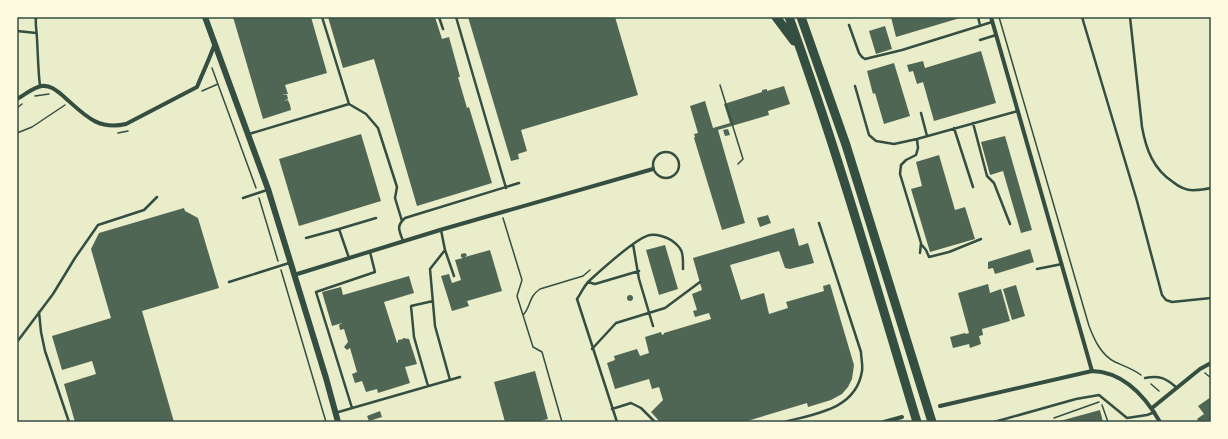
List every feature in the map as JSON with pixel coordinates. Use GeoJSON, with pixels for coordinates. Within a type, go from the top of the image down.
{"type":"FeatureCollection","features":[{"type":"Feature","properties":{"kind":"highway"},"geometry":{"type":"LineString","coordinates":[[776,17],[800,49]]}},
{"type":"Feature","properties":{"kind":"highway"},"geometry":{"type":"LineString","coordinates":[[788,17],[847,190],[918,422]]}},
{"type":"Feature","properties":{"kind":"highway"},"geometry":{"type":"LineString","coordinates":[[801,17],[848,152],[932,422]]}},
{"type":"Feature","properties":{"kind":"street"},"geometry":{"type":"LineString","coordinates":[[205,17],[268,190],[289,263],[326,378],[338,422]]}},
{"type":"Feature","properties":{"kind":"street"},"geometry":{"type":"LineString","coordinates":[[991,19],[1092,371]]}},
{"type":"Feature","properties":{"kind":"street"},"geometry":{"type":"LineString","coordinates":[[17,99],[40,87],[44,86],[53,88],[96,123],[109,126],[126,124],[197,87],[204,67],[210,59],[215,43]]}},
{"type":"Feature","properties":{"kind":"street"},"geometry":{"type":"LineString","coordinates":[[294,275],[440,230],[653,169]]}},
{"type":"Feature","properties":{"kind":"street"},"geometry":{"type":"LineString","coordinates":[[1152,408],[1200,368],[1211,363]]}},
{"type":"Feature","properties":{"kind":"street"},"geometry":{"type":"LineString","coordinates":[[940,406],[1092,371],[1106,372],[1124,380],[1138,392],[1155,412],[1160,422]]}},
{"type":"Feature","properties":{"kind":"street"},"geometry":{"type":"LineString","coordinates":[[884,422],[902,416]]}},
{"type":"Feature","properties":{"kind":"lane"},"geometry":{"type":"LineString","coordinates":[[36,17],[37,66],[40,87]]}},
{"type":"Feature","properties":{"kind":"lane"},"geometry":{"type":"LineString","coordinates":[[322,17],[349,104],[366,114],[378,128],[397,187],[395,198],[402,221]]}},
{"type":"Feature","properties":{"kind":"lane"},"geometry":{"type":"LineString","coordinates":[[439,17],[443,29]]}},
{"type":"Feature","properties":{"kind":"lane"},"geometry":{"type":"LineString","coordinates":[[456,17],[506,188]]}},
{"type":"Feature","properties":{"kind":"lane"},"geometry":{"type":"LineString","coordinates":[[978,17],[980,25]]}},
{"type":"Feature","properties":{"kind":"lane"},"geometry":{"type":"LineString","coordinates":[[1082,17],[1139,208],[1162,295],[1166,300],[1172,302],[1211,298]]}},
{"type":"Feature","properties":{"kind":"lane"},"geometry":{"type":"LineString","coordinates":[[1130,17],[1142,127],[1151,158],[1162,174],[1176,185],[1195,190],[1211,188]]}},
{"type":"Feature","properties":{"kind":"lane"},"geometry":{"type":"LineString","coordinates":[[850,25],[859,53],[865,59],[902,50],[980,25],[991,19]]}},
{"type":"Feature","properties":{"kind":"lane"},"geometry":{"type":"LineString","coordinates":[[17,31],[36,33]]}},
{"type":"Feature","properties":{"kind":"lane"},"geometry":{"type":"LineString","coordinates":[[980,40],[996,35]]}},
{"type":"Feature","properties":{"kind":"lane"},"geometry":{"type":"LineString","coordinates":[[855,86],[869,134],[876,141],[894,144],[1018,111]]}},
{"type":"Feature","properties":{"kind":"lane"},"geometry":{"type":"LineString","coordinates":[[248,134],[349,104]]}},
{"type":"Feature","properties":{"kind":"lane"},"geometry":{"type":"LineString","coordinates":[[921,113],[927,136]]}},
{"type":"Feature","properties":{"kind":"lane"},"geometry":{"type":"LineString","coordinates":[[973,123],[988,176],[994,183],[1010,224]]}},
{"type":"Feature","properties":{"kind":"lane"},"geometry":{"type":"LineString","coordinates":[[954,128],[973,187]]}},
{"type":"Feature","properties":{"kind":"lane"},"geometry":{"type":"LineString","coordinates":[[917,139],[918,148],[916,155],[906,160],[901,165],[900,174],[921,243],[929,257],[950,252],[981,240]]}},
{"type":"Feature","properties":{"kind":"lane"},"geometry":{"type":"LineString","coordinates":[[662,152],[674,155],[678,161],[678,169],[670,178],[662,177],[655,173],[653,169],[655,157],[662,152]]}},
{"type":"Feature","properties":{"kind":"lane"},"geometry":{"type":"LineString","coordinates":[[403,242],[399,228],[400,223],[405,218],[519,183]]}},
{"type":"Feature","properties":{"kind":"lane"},"geometry":{"type":"LineString","coordinates":[[243,198],[268,190]]}},
{"type":"Feature","properties":{"kind":"lane"},"geometry":{"type":"LineString","coordinates":[[17,342],[53,294],[75,258],[98,225],[144,210],[157,197]]}},
{"type":"Feature","properties":{"kind":"lane"},"geometry":{"type":"LineString","coordinates":[[306,238],[376,218]]}},
{"type":"Feature","properties":{"kind":"lane"},"geometry":{"type":"LineString","coordinates":[[784,422],[831,410],[840,405],[849,397],[858,385],[862,370],[861,352],[820,223]]}},
{"type":"Feature","properties":{"kind":"lane"},"geometry":{"type":"LineString","coordinates":[[339,229],[349,258]]}},
{"type":"Feature","properties":{"kind":"lane"},"geometry":{"type":"LineString","coordinates":[[440,230],[454,276]]}},
{"type":"Feature","properties":{"kind":"lane"},"geometry":{"type":"LineString","coordinates":[[617,422],[577,299],[588,282],[633,244],[650,235],[666,237],[677,244],[683,252],[683,269]]}},
{"type":"Feature","properties":{"kind":"lane"},"geometry":{"type":"LineString","coordinates":[[920,252],[921,243]]}},
{"type":"Feature","properties":{"kind":"lane"},"geometry":{"type":"LineString","coordinates":[[633,244],[639,271],[639,279],[653,326]]}},
{"type":"Feature","properties":{"kind":"lane"},"geometry":{"type":"LineString","coordinates":[[445,250],[430,269],[436,326],[450,380]]}},
{"type":"Feature","properties":{"kind":"lane"},"geometry":{"type":"LineString","coordinates":[[352,408],[316,292],[375,272],[370,252]]}},
{"type":"Feature","properties":{"kind":"lane"},"geometry":{"type":"LineString","coordinates":[[229,282],[289,263]]}},
{"type":"Feature","properties":{"kind":"lane"},"geometry":{"type":"LineString","coordinates":[[1037,269],[1062,264]]}},
{"type":"Feature","properties":{"kind":"lane"},"geometry":{"type":"LineString","coordinates":[[588,282],[595,284],[639,271]]}},
{"type":"Feature","properties":{"kind":"lane"},"geometry":{"type":"LineString","coordinates":[[592,349],[616,324],[665,308],[700,282]]}},
{"type":"Feature","properties":{"kind":"lane"},"geometry":{"type":"LineString","coordinates":[[428,386],[414,337],[411,306],[434,301]]}},
{"type":"Feature","properties":{"kind":"lane"},"geometry":{"type":"LineString","coordinates":[[39,312],[44,351],[69,422]]}},
{"type":"Feature","properties":{"kind":"lane"},"geometry":{"type":"LineString","coordinates":[[1145,378],[1154,376],[1163,378],[1176,388]]}},
{"type":"Feature","properties":{"kind":"lane"},"geometry":{"type":"LineString","coordinates":[[335,413],[460,377]]}},
{"type":"Feature","properties":{"kind":"lane"},"geometry":{"type":"LineString","coordinates":[[994,422],[1076,399],[1100,395],[1127,418],[1147,415],[1155,412]]}},
{"type":"Feature","properties":{"kind":"lane"},"geometry":{"type":"LineString","coordinates":[[612,409],[631,403],[641,408],[655,422]]}},
{"type":"Feature","properties":{"kind":"path"},"geometry":{"type":"LineString","coordinates":[[1000,17],[1089,326],[1098,345],[1106,355],[1113,361],[1128,367],[1145,378],[1159,390]]}},
{"type":"Feature","properties":{"kind":"path"},"geometry":{"type":"LineString","coordinates":[[210,59],[258,193],[326,422]]}},
{"type":"Feature","properties":{"kind":"path"},"geometry":{"type":"LineString","coordinates":[[200,92],[218,84]]}},
{"type":"Feature","properties":{"kind":"path"},"geometry":{"type":"LineString","coordinates":[[720,85],[743,159],[738,164]]}},
{"type":"Feature","properties":{"kind":"path"},"geometry":{"type":"LineString","coordinates":[[34,96],[50,94]]}},
{"type":"Feature","properties":{"kind":"path"},"geometry":{"type":"LineString","coordinates":[[17,108],[25,100]]}},
{"type":"Feature","properties":{"kind":"path"},"geometry":{"type":"LineString","coordinates":[[17,133],[32,127],[66,104],[62,101]]}},
{"type":"Feature","properties":{"kind":"path"},"geometry":{"type":"LineString","coordinates":[[117,133],[126,132],[133,128]]}},
{"type":"Feature","properties":{"kind":"path"},"geometry":{"type":"LineString","coordinates":[[501,213],[522,280],[517,296],[533,346],[542,352],[562,422]]}},
{"type":"Feature","properties":{"kind":"path"},"geometry":{"type":"LineString","coordinates":[[523,314],[526,312],[530,299],[535,292],[540,289],[583,276],[590,270]]}},
{"type":"Feature","properties":{"kind":"path"},"geometry":{"type":"LineString","coordinates":[[1054,418],[1101,402],[1108,422]]}},
{"type":"Feature","properties":{"kind":"building"},"geometry":{"type":"Polygon","coordinates":[[[233,17],[311,17],[327,73],[285,85],[288,94],[282,95],[287,95],[288,99],[284,101],[288,100],[291,110],[263,119],[233,17]]]}},
{"type":"Feature","properties":{"kind":"building"},"geometry":{"type":"Polygon","coordinates":[[[328,17],[435,17],[442,39],[449,37],[467,108],[469,107],[492,183],[417,206],[374,59],[343,68],[328,17]]]}},
{"type":"Feature","properties":{"kind":"building"},"geometry":{"type":"Polygon","coordinates":[[[468,17],[615,17],[638,95],[521,130],[527,151],[518,154],[519,159],[511,161],[468,17]]]}},
{"type":"Feature","properties":{"kind":"building"},"geometry":{"type":"Polygon","coordinates":[[[891,17],[960,17],[960,18],[896,37],[891,17]]]}},
{"type":"Feature","properties":{"kind":"building"},"geometry":{"type":"Polygon","coordinates":[[[885,26],[892,49],[876,54],[869,31],[885,26]]]}},
{"type":"Feature","properties":{"kind":"building"},"geometry":{"type":"Polygon","coordinates":[[[981,51],[996,103],[934,121],[923,82],[917,84],[913,71],[909,72],[907,65],[923,61],[925,68],[981,51]]]}},
{"type":"Feature","properties":{"kind":"building"},"geometry":{"type":"Polygon","coordinates":[[[894,63],[910,116],[884,124],[875,93],[873,94],[867,71],[894,63]]]}},
{"type":"Feature","properties":{"kind":"building"},"geometry":{"type":"Polygon","coordinates":[[[784,86],[790,104],[768,111],[769,115],[718,130],[745,223],[722,230],[694,138],[694,134],[698,133],[690,106],[705,101],[713,128],[730,123],[724,104],[762,92],[762,90],[767,89],[767,91],[784,86]]]}},
{"type":"Feature","properties":{"kind":"building"},"geometry":{"type":"Polygon","coordinates":[[[728,129],[730,135],[725,136],[723,130],[728,129]]]}},
{"type":"Feature","properties":{"kind":"building"},"geometry":{"type":"Polygon","coordinates":[[[361,134],[381,201],[299,226],[279,159],[361,134]]]}},
{"type":"Feature","properties":{"kind":"building"},"geometry":{"type":"Polygon","coordinates":[[[1005,136],[1032,230],[1021,233],[1003,171],[990,175],[981,142],[1005,136]]]}},
{"type":"Feature","properties":{"kind":"building"},"geometry":{"type":"Polygon","coordinates":[[[939,155],[955,210],[965,207],[975,239],[930,252],[911,189],[922,186],[916,162],[939,155]]]}},
{"type":"Feature","properties":{"kind":"building"},"geometry":{"type":"Polygon","coordinates":[[[184,208],[185,211],[198,218],[219,288],[142,311],[174,422],[75,422],[64,384],[96,374],[92,361],[62,370],[52,336],[111,318],[91,249],[99,233],[184,208]]]}},
{"type":"Feature","properties":{"kind":"building"},"geometry":{"type":"Polygon","coordinates":[[[768,215],[771,223],[760,227],[757,218],[768,215]]]}},
{"type":"Feature","properties":{"kind":"building"},"geometry":{"type":"Polygon","coordinates":[[[794,228],[799,246],[808,243],[814,263],[790,269],[785,268],[779,251],[730,265],[741,300],[764,293],[769,314],[788,308],[786,302],[824,291],[823,286],[830,284],[854,365],[852,379],[842,394],[831,400],[808,407],[807,403],[744,422],[660,422],[651,412],[663,400],[659,387],[652,389],[649,379],[615,389],[607,363],[615,360],[614,356],[637,349],[640,356],[649,353],[645,337],[661,332],[662,335],[664,333],[711,319],[709,313],[695,317],[693,311],[697,310],[692,294],[702,290],[693,258],[794,228]]]}},
{"type":"Feature","properties":{"kind":"building"},"geometry":{"type":"Polygon","coordinates":[[[665,245],[678,289],[659,295],[646,250],[665,245]]]}},
{"type":"Feature","properties":{"kind":"building"},"geometry":{"type":"Polygon","coordinates":[[[1030,249],[1034,262],[995,274],[993,268],[988,269],[988,262],[1030,249]]]}},
{"type":"Feature","properties":{"kind":"building"},"geometry":{"type":"Polygon","coordinates":[[[490,250],[502,291],[467,301],[469,306],[452,311],[441,276],[449,274],[452,283],[461,280],[455,260],[463,258],[461,257],[461,254],[465,253],[467,255],[465,257],[490,250]]]}},
{"type":"Feature","properties":{"kind":"building"},"geometry":{"type":"Polygon","coordinates":[[[409,276],[414,293],[384,302],[397,343],[398,340],[403,338],[409,339],[417,364],[405,367],[410,383],[378,393],[377,389],[366,392],[362,381],[355,383],[352,374],[357,372],[350,348],[347,350],[344,347],[348,342],[344,329],[340,330],[339,325],[342,323],[332,326],[322,292],[341,287],[343,295],[409,276]]]}},
{"type":"Feature","properties":{"kind":"building"},"geometry":{"type":"Polygon","coordinates":[[[988,284],[990,293],[1001,289],[1010,321],[982,329],[983,335],[979,336],[981,344],[970,348],[969,344],[953,348],[950,337],[969,333],[958,293],[988,284]]]}},
{"type":"Feature","properties":{"kind":"building"},"geometry":{"type":"Polygon","coordinates":[[[1016,285],[1025,316],[1012,320],[1003,289],[1016,285]]]}},
{"type":"Feature","properties":{"kind":"building"},"geometry":{"type":"Polygon","coordinates":[[[630,295],[633,298],[630,301],[627,298],[630,295]]]}},
{"type":"Feature","properties":{"kind":"building"},"geometry":{"type":"Polygon","coordinates":[[[535,371],[548,419],[536,422],[505,422],[494,382],[535,371]]]}},
{"type":"Feature","properties":{"kind":"building"},"geometry":{"type":"Polygon","coordinates":[[[1211,397],[1211,422],[1199,422],[1197,419],[1204,414],[1198,406],[1211,397]]]}},
{"type":"Feature","properties":{"kind":"building"},"geometry":{"type":"Polygon","coordinates":[[[1100,410],[1103,422],[1060,421],[1100,410]]]}},
{"type":"Feature","properties":{"kind":"building"},"geometry":{"type":"Polygon","coordinates":[[[380,411],[382,417],[369,421],[367,416],[380,411]]]}}]}
